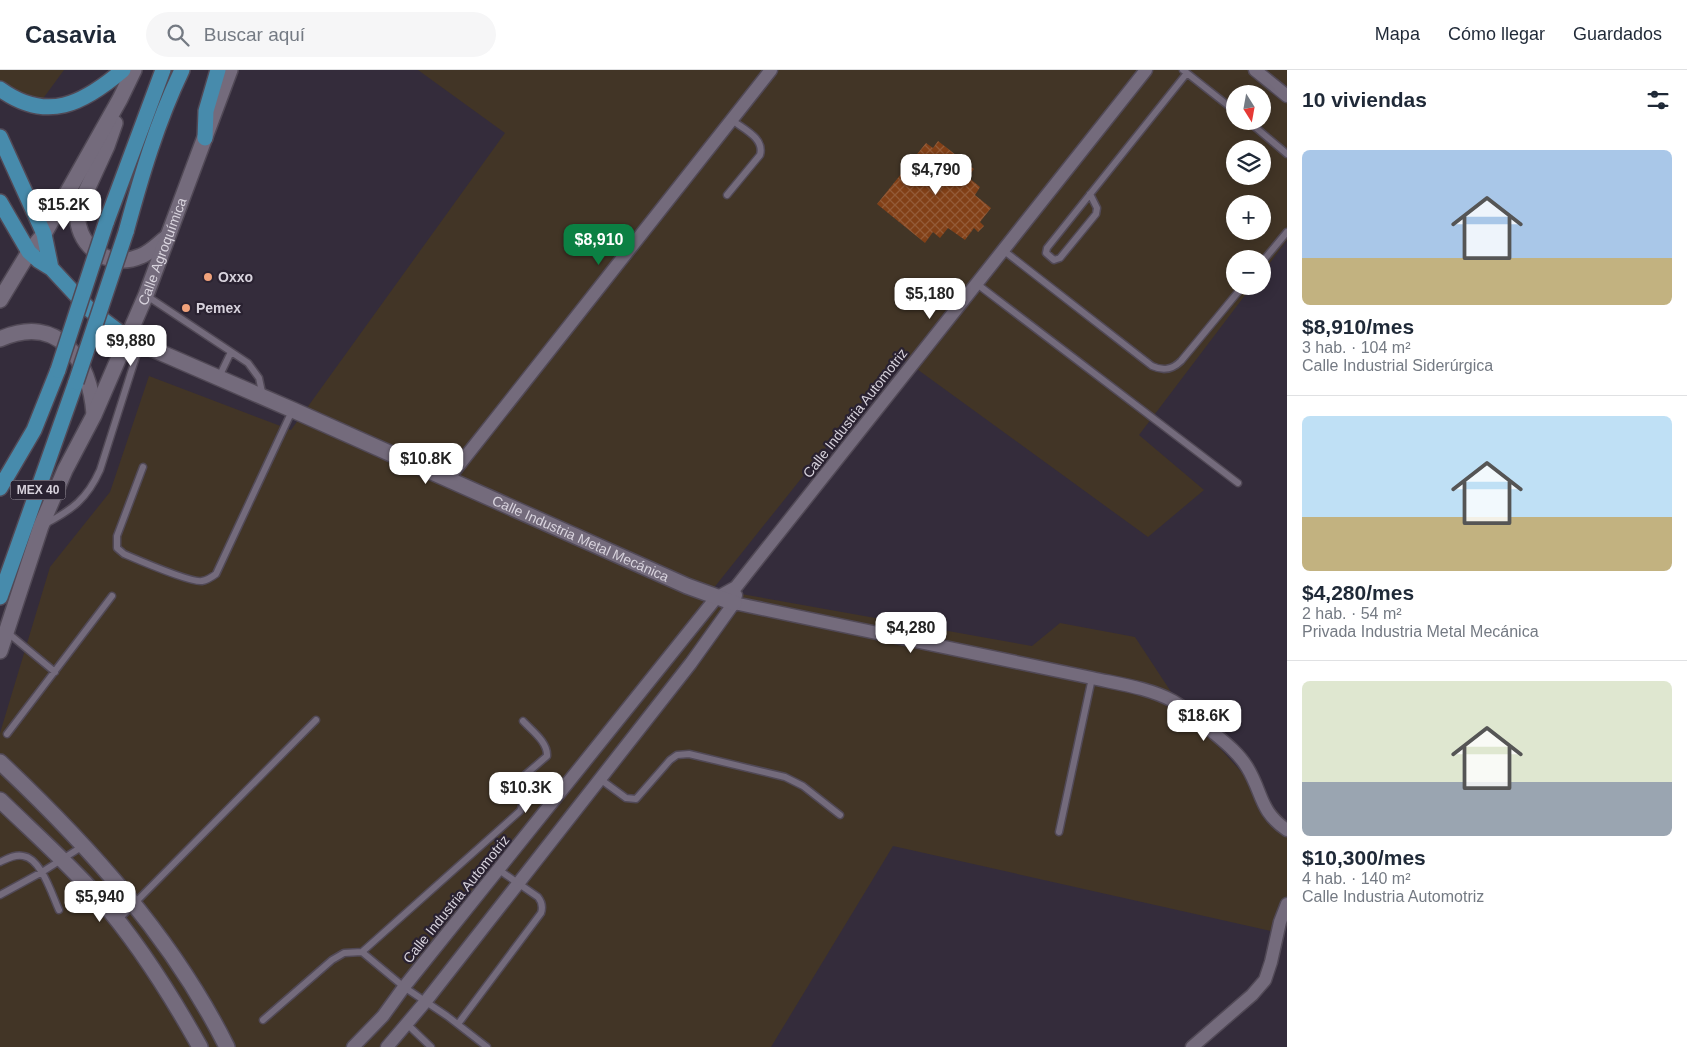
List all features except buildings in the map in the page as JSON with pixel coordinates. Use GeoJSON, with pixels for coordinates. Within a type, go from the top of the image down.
{"type":"FeatureCollection","features":[{"type":"Feature","properties":{"kind":"highway"},"geometry":{"type":"LineString","coordinates":[[0,89],[28,104],[39,106],[62,105],[94,93],[123,70]]}},
{"type":"Feature","properties":{"kind":"highway","name":"MEX 40"},"geometry":{"type":"LineString","coordinates":[[0,488],[34,430],[58,370],[106,223],[163,70]]}},
{"type":"Feature","properties":{"kind":"highway","name":"MEX 40"},"geometry":{"type":"LineString","coordinates":[[0,597],[76,382],[126,232],[154,138],[168,99],[182,70]]}},
{"type":"Feature","properties":{"kind":"highway"},"geometry":{"type":"LineString","coordinates":[[205,138],[206,111],[218,70]]}},
{"type":"Feature","properties":{"kind":"highway"},"geometry":{"type":"LineString","coordinates":[[0,137],[44,234],[51,268]]}},
{"type":"Feature","properties":{"kind":"highway"},"geometry":{"type":"LineString","coordinates":[[0,202],[29,252],[51,268],[90,310],[134,341]]}},
{"type":"Feature","properties":{"kind":"street"},"geometry":{"type":"LineString","coordinates":[[0,300],[29,252],[44,234],[120,99],[134,70]]}},
{"type":"Feature","properties":{"kind":"street","name":"Calle Agroquímica"},"geometry":{"type":"LineString","coordinates":[[0,651],[41,526],[65,470],[134,341],[146,295],[230,70]]}},
{"type":"Feature","properties":{"kind":"street"},"geometry":{"type":"LineString","coordinates":[[448,479],[771,70]]}},
{"type":"Feature","properties":{"kind":"street","name":"Calle Industria Automotriz"},"geometry":{"type":"LineString","coordinates":[[353,1047],[383,1016],[404,987],[716,598],[736,587],[1146,70]]}},
{"type":"Feature","properties":{"kind":"street"},"geometry":{"type":"LineString","coordinates":[[1255,70],[1287,96]]}},
{"type":"Feature","properties":{"kind":"street"},"geometry":{"type":"LineString","coordinates":[[120,99],[112,133],[78,209],[77,217],[81,234],[92,250],[109,259],[122,261],[141,256],[168,236]]}},
{"type":"Feature","properties":{"kind":"street"},"geometry":{"type":"LineString","coordinates":[[0,339],[24,332],[53,336],[64,342],[75,353],[83,367],[92,396],[94,415]]}},
{"type":"Feature","properties":{"kind":"street","name":"Calle Industria Metal Mecánica"},"geometry":{"type":"LineString","coordinates":[[134,341],[716,598],[734,603]]}},
{"type":"Feature","properties":{"kind":"street"},"geometry":{"type":"LineString","coordinates":[[387,1047],[426,1001],[691,663],[734,603],[736,587]]}},
{"type":"Feature","properties":{"kind":"street"},"geometry":{"type":"LineString","coordinates":[[734,603],[1092,678],[1151,692],[1173,701],[1240,756],[1249,769],[1266,810],[1277,823],[1287,830]]}},
{"type":"Feature","properties":{"kind":"street"},"geometry":{"type":"LineString","coordinates":[[0,762],[41,801],[134,903],[176,960],[201,999],[227,1047]]}},
{"type":"Feature","properties":{"kind":"street"},"geometry":{"type":"LineString","coordinates":[[0,800],[62,860],[118,920],[165,988],[200,1047]]}},
{"type":"Feature","properties":{"kind":"street"},"geometry":{"type":"LineString","coordinates":[[1192,1047],[1252,995],[1265,980],[1280,922],[1287,904]]}},
{"type":"Feature","properties":{"kind":"lane"},"geometry":{"type":"LineString","coordinates":[[1090,194],[1097,208],[1096,214],[1060,258],[1054,260],[1046,253],[1047,248],[1185,72],[1226,104]]}},
{"type":"Feature","properties":{"kind":"lane"},"geometry":{"type":"LineString","coordinates":[[727,195],[760,155],[762,149],[760,142],[732,120]]}},
{"type":"Feature","properties":{"kind":"lane"},"geometry":{"type":"LineString","coordinates":[[1259,130],[1287,154]]}},
{"type":"Feature","properties":{"kind":"lane"},"geometry":{"type":"LineString","coordinates":[[1271,251],[1287,232]]}},
{"type":"Feature","properties":{"kind":"lane"},"geometry":{"type":"LineString","coordinates":[[1003,250],[1152,366],[1163,370],[1176,366],[1181,361],[1236,295]]}},
{"type":"Feature","properties":{"kind":"lane"},"geometry":{"type":"LineString","coordinates":[[977,284],[1238,483]]}},
{"type":"Feature","properties":{"kind":"lane"},"geometry":{"type":"LineString","coordinates":[[146,295],[248,363],[262,384],[263,397]]}},
{"type":"Feature","properties":{"kind":"lane"},"geometry":{"type":"LineString","coordinates":[[41,526],[75,506],[94,483],[100,470],[134,341]]}},
{"type":"Feature","properties":{"kind":"lane"},"geometry":{"type":"LineString","coordinates":[[219,378],[231,352]]}},
{"type":"Feature","properties":{"kind":"lane"},"geometry":{"type":"LineString","coordinates":[[143,468],[117,536],[117,548],[124,554],[189,579],[203,581],[210,579],[216,574],[293,410]]}},
{"type":"Feature","properties":{"kind":"lane"},"geometry":{"type":"LineString","coordinates":[[7,734],[112,596]]}},
{"type":"Feature","properties":{"kind":"lane"},"geometry":{"type":"LineString","coordinates":[[6,631],[55,672]]}},
{"type":"Feature","properties":{"kind":"lane"},"geometry":{"type":"LineString","coordinates":[[1059,832],[1092,678]]}},
{"type":"Feature","properties":{"kind":"lane"},"geometry":{"type":"LineString","coordinates":[[118,920],[316,720]]}},
{"type":"Feature","properties":{"kind":"lane"},"geometry":{"type":"LineString","coordinates":[[263,1020],[332,960],[344,953],[362,952],[520,811],[524,802],[523,779],[525,775],[547,756],[542,742],[523,720]]}},
{"type":"Feature","properties":{"kind":"lane"},"geometry":{"type":"LineString","coordinates":[[600,778],[626,798],[636,799],[670,760],[677,756],[689,754],[785,777],[803,786],[840,815]]}},
{"type":"Feature","properties":{"kind":"lane"},"geometry":{"type":"LineString","coordinates":[[0,895],[42,872],[83,846]]}},
{"type":"Feature","properties":{"kind":"lane"},"geometry":{"type":"LineString","coordinates":[[0,862],[17,856],[30,858],[35,862],[42,872],[59,910]]}},
{"type":"Feature","properties":{"kind":"lane"},"geometry":{"type":"LineString","coordinates":[[458,1024],[541,913],[542,905],[538,897],[499,870]]}},
{"type":"Feature","properties":{"kind":"lane"},"geometry":{"type":"LineString","coordinates":[[362,952],[404,987],[458,1024],[487,1047]]}},
{"type":"Feature","properties":{"kind":"lane"},"geometry":{"type":"LineString","coordinates":[[407,1024],[431,1047]]}},
{"type":"Feature","properties":{"kind":"shaded area"},"geometry":{"type":"Polygon","coordinates":[[[0,70],[64,70],[39,104],[0,85],[0,70]]]}},
{"type":"Feature","properties":{"kind":"shaded area"},"geometry":{"type":"Polygon","coordinates":[[[418,70],[1287,70],[1287,240],[1271,261],[1271,250],[1226,250],[1226,295],[1245,295],[1139,435],[1204,490],[1148,537],[899,356],[713,589],[1032,646],[1060,623],[1135,637],[1177,701],[1287,822],[1287,925],[1280,933],[893,846],[771,1047],[0,1047],[0,733],[50,567],[110,492],[149,376],[291,430],[505,133],[418,70]]]}},
{"type":"Feature","properties":{"kind":"place","name":"Oxxo"},"geometry":{"type":"Point","coordinates":[208,277]}},
{"type":"Feature","properties":{"kind":"place","name":"Pemex"},"geometry":{"type":"Point","coordinates":[186,308]}}]}
